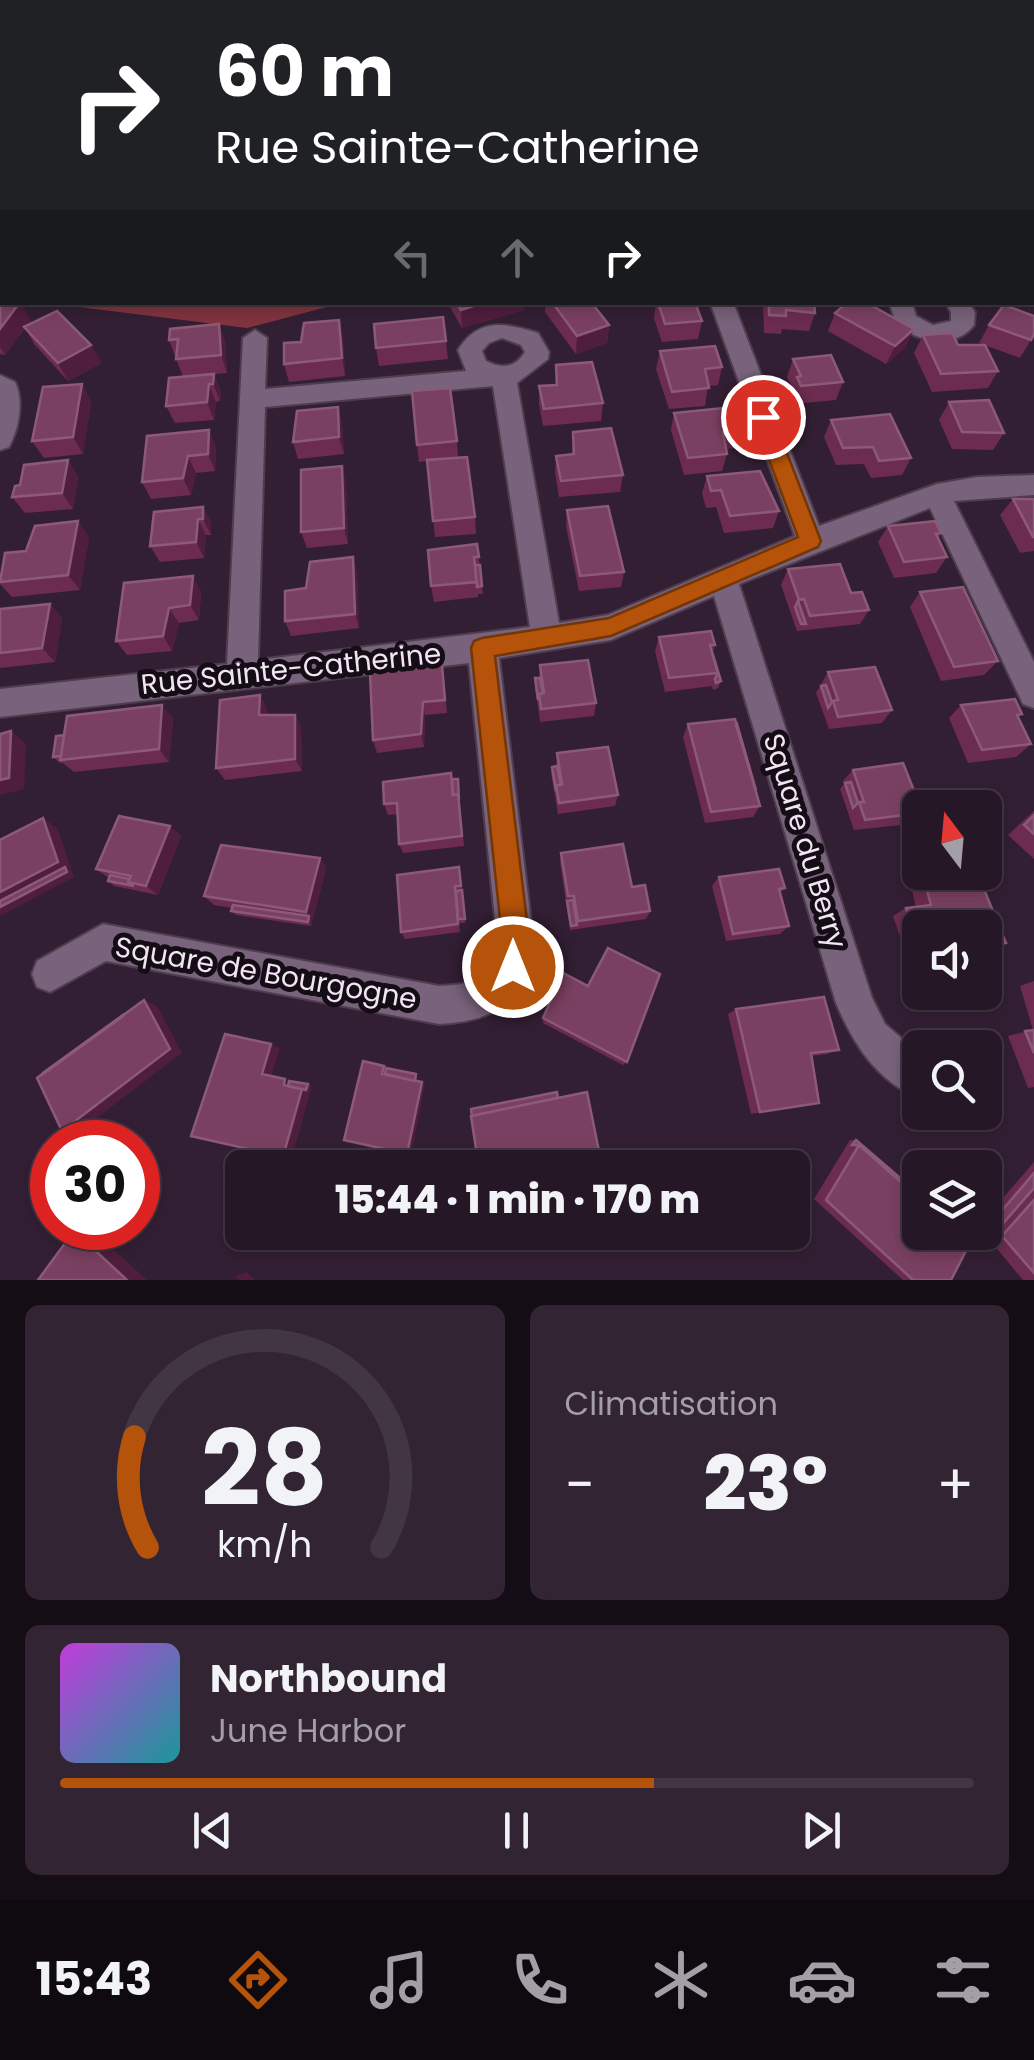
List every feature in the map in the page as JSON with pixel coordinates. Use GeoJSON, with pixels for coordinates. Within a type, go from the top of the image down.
{"type":"FeatureCollection","features":[{"type":"Feature","properties":{"kind":"street"},"geometry":{"type":"LineString","coordinates":[[722,305],[810,541]]}},
{"type":"Feature","properties":{"kind":"street"},"geometry":{"type":"LineString","coordinates":[[901,305],[905,320],[935,333],[946,333],[962,325],[963,312],[958,305]]}},
{"type":"Feature","properties":{"kind":"street"},"geometry":{"type":"LineString","coordinates":[[242,674],[255,338]]}},
{"type":"Feature","properties":{"kind":"street"},"geometry":{"type":"LineString","coordinates":[[252,399],[498,376],[547,638]]}},
{"type":"Feature","properties":{"kind":"street"},"geometry":{"type":"LineString","coordinates":[[0,384],[6,388],[8,404],[0,440]]}},
{"type":"Feature","properties":{"kind":"street","name":"Rue Sainte-Catherine"},"geometry":{"type":"LineString","coordinates":[[0,703],[482,648],[611,627],[810,541],[937,494],[976,487],[1034,485]]}},
{"type":"Feature","properties":{"kind":"street"},"geometry":{"type":"LineString","coordinates":[[937,494],[1034,694]]}},
{"type":"Feature","properties":{"kind":"street","name":"Square du Berry"},"geometry":{"type":"LineString","coordinates":[[724,581],[855,1004],[870,1038],[902,1064]]}},
{"type":"Feature","properties":{"kind":"street","name":"Square de Bourgogne"},"geometry":{"type":"LineString","coordinates":[[50,974],[103,942],[257,968],[440,1006],[466,1005],[502,987],[513,967],[516,938],[482,648]]}},
{"type":"Feature","properties":{"kind":"shaded area"},"geometry":{"type":"Polygon","coordinates":[[[63,305],[334,305],[247,328],[63,305]]]}},
{"type":"Feature","properties":{"kind":"building"},"geometry":{"type":"Polygon","coordinates":[[[0,305],[18,305],[0,329],[0,305]]]}},
{"type":"Feature","properties":{"kind":"building"},"geometry":{"type":"Polygon","coordinates":[[[554,305],[593,305],[609,325],[577,336],[554,305]]]}},
{"type":"Feature","properties":{"kind":"building"},"geometry":{"type":"Polygon","coordinates":[[[659,305],[696,305],[702,321],[665,324],[659,305]]]}},
{"type":"Feature","properties":{"kind":"building"},"geometry":{"type":"Polygon","coordinates":[[[769,305],[814,305],[815,313],[786,310],[786,316],[769,315],[769,305]]]}},
{"type":"Feature","properties":{"kind":"building"},"geometry":{"type":"Polygon","coordinates":[[[844,305],[870,305],[914,329],[895,346],[835,313],[844,305]]]}},
{"type":"Feature","properties":{"kind":"building"},"geometry":{"type":"Polygon","coordinates":[[[1004,305],[1034,316],[1031,340],[989,325],[1004,305]]]}},
{"type":"Feature","properties":{"kind":"building"},"geometry":{"type":"Polygon","coordinates":[[[57,311],[91,345],[58,363],[24,327],[57,311]]]}},
{"type":"Feature","properties":{"kind":"building"},"geometry":{"type":"Polygon","coordinates":[[[443,317],[446,341],[376,348],[374,324],[443,317]]]}},
{"type":"Feature","properties":{"kind":"building"},"geometry":{"type":"Polygon","coordinates":[[[339,320],[342,358],[284,364],[284,343],[301,342],[304,323],[339,320]]]}},
{"type":"Feature","properties":{"kind":"building"},"geometry":{"type":"Polygon","coordinates":[[[219,324],[221,355],[176,359],[178,339],[169,340],[170,329],[219,324]]]}},
{"type":"Feature","properties":{"kind":"building"},"geometry":{"type":"Polygon","coordinates":[[[952,333],[958,345],[985,345],[998,371],[941,374],[923,335],[952,333]]]}},
{"type":"Feature","properties":{"kind":"building"},"geometry":{"type":"Polygon","coordinates":[[[715,346],[722,367],[705,369],[709,388],[672,392],[660,351],[715,346]]]}},
{"type":"Feature","properties":{"kind":"building"},"geometry":{"type":"Polygon","coordinates":[[[831,355],[843,382],[801,386],[793,359],[831,355]]]}},
{"type":"Feature","properties":{"kind":"building"},"geometry":{"type":"Polygon","coordinates":[[[592,362],[603,403],[544,409],[539,386],[557,385],[556,365],[592,362]]]}},
{"type":"Feature","properties":{"kind":"building"},"geometry":{"type":"Polygon","coordinates":[[[214,374],[207,402],[166,406],[169,378],[214,374]]]}},
{"type":"Feature","properties":{"kind":"building"},"geometry":{"type":"Polygon","coordinates":[[[82,384],[73,437],[32,441],[43,387],[82,384]]]}},
{"type":"Feature","properties":{"kind":"building"},"geometry":{"type":"Polygon","coordinates":[[[450,388],[457,441],[417,445],[412,391],[450,388]]]}},
{"type":"Feature","properties":{"kind":"building"},"geometry":{"type":"Polygon","coordinates":[[[989,400],[1004,433],[962,432],[949,402],[989,400]]]}},
{"type":"Feature","properties":{"kind":"building"},"geometry":{"type":"Polygon","coordinates":[[[338,407],[339,437],[293,442],[297,411],[338,407]]]}},
{"type":"Feature","properties":{"kind":"building"},"geometry":{"type":"Polygon","coordinates":[[[733,407],[741,430],[723,432],[727,454],[688,458],[674,413],[733,407]]]}},
{"type":"Feature","properties":{"kind":"building"},"geometry":{"type":"Polygon","coordinates":[[[890,414],[911,458],[879,461],[873,447],[843,448],[831,420],[890,414]]]}},
{"type":"Feature","properties":{"kind":"building"},"geometry":{"type":"Polygon","coordinates":[[[611,428],[623,475],[561,481],[556,456],[574,454],[573,432],[611,428]]]}},
{"type":"Feature","properties":{"kind":"building"},"geometry":{"type":"Polygon","coordinates":[[[209,430],[208,454],[188,456],[183,478],[142,482],[147,436],[209,430]]]}},
{"type":"Feature","properties":{"kind":"building"},"geometry":{"type":"Polygon","coordinates":[[[467,457],[475,517],[433,521],[427,460],[467,457]]]}},
{"type":"Feature","properties":{"kind":"building"},"geometry":{"type":"Polygon","coordinates":[[[68,460],[62,493],[12,497],[15,486],[20,485],[24,465],[68,460]]]}},
{"type":"Feature","properties":{"kind":"building"},"geometry":{"type":"Polygon","coordinates":[[[342,466],[344,528],[301,532],[301,470],[342,466]]]}},
{"type":"Feature","properties":{"kind":"building"},"geometry":{"type":"Polygon","coordinates":[[[760,471],[779,511],[730,516],[721,490],[711,491],[707,476],[760,471]]]}},
{"type":"Feature","properties":{"kind":"building"},"geometry":{"type":"Polygon","coordinates":[[[1013,499],[1034,499],[1034,537],[1033,537],[1013,499]]]}},
{"type":"Feature","properties":{"kind":"building"},"geometry":{"type":"Polygon","coordinates":[[[608,506],[624,572],[580,576],[567,510],[608,506]]]}},
{"type":"Feature","properties":{"kind":"building"},"geometry":{"type":"Polygon","coordinates":[[[203,507],[196,542],[150,546],[154,512],[203,507]]]}},
{"type":"Feature","properties":{"kind":"building"},"geometry":{"type":"Polygon","coordinates":[[[78,521],[68,575],[0,582],[5,553],[26,551],[35,526],[78,521]]]}},
{"type":"Feature","properties":{"kind":"building"},"geometry":{"type":"Polygon","coordinates":[[[935,521],[941,533],[936,534],[947,557],[904,562],[888,526],[935,521]]]}},
{"type":"Feature","properties":{"kind":"building"},"geometry":{"type":"Polygon","coordinates":[[[477,544],[477,582],[431,586],[428,550],[477,544]]]}},
{"type":"Feature","properties":{"kind":"building"},"geometry":{"type":"Polygon","coordinates":[[[353,557],[355,614],[285,621],[285,591],[306,588],[310,562],[353,557]]]}},
{"type":"Feature","properties":{"kind":"building"},"geometry":{"type":"Polygon","coordinates":[[[840,564],[851,593],[862,592],[869,610],[810,616],[804,599],[799,600],[788,569],[840,564]]]}},
{"type":"Feature","properties":{"kind":"building"},"geometry":{"type":"Polygon","coordinates":[[[475,565],[480,565],[482,586],[477,587],[475,565]]]}},
{"type":"Feature","properties":{"kind":"building"},"geometry":{"type":"Polygon","coordinates":[[[193,576],[190,605],[169,608],[163,636],[116,641],[124,583],[193,576]]]}},
{"type":"Feature","properties":{"kind":"building"},"geometry":{"type":"Polygon","coordinates":[[[963,587],[998,661],[954,667],[920,592],[963,587]]]}},
{"type":"Feature","properties":{"kind":"building"},"geometry":{"type":"Polygon","coordinates":[[[798,601],[806,624],[801,624],[795,607],[798,601]]]}},
{"type":"Feature","properties":{"kind":"building"},"geometry":{"type":"Polygon","coordinates":[[[50,604],[42,648],[0,653],[0,609],[50,604]]]}},
{"type":"Feature","properties":{"kind":"building"},"geometry":{"type":"Polygon","coordinates":[[[711,631],[715,645],[710,645],[718,673],[669,678],[659,637],[711,631]]]}},
{"type":"Feature","properties":{"kind":"building"},"geometry":{"type":"Polygon","coordinates":[[[588,660],[596,703],[541,709],[539,694],[544,693],[540,665],[588,660]]]}},
{"type":"Feature","properties":{"kind":"building"},"geometry":{"type":"Polygon","coordinates":[[[442,665],[445,700],[423,702],[421,734],[373,740],[370,673],[442,665]]]}},
{"type":"Feature","properties":{"kind":"building"},"geometry":{"type":"Polygon","coordinates":[[[875,667],[892,710],[838,717],[833,701],[838,700],[828,672],[875,667]]]}},
{"type":"Feature","properties":{"kind":"building"},"geometry":{"type":"Polygon","coordinates":[[[535,678],[540,678],[543,693],[538,700],[535,678]]]}},
{"type":"Feature","properties":{"kind":"building"},"geometry":{"type":"Polygon","coordinates":[[[826,685],[832,702],[828,708],[821,686],[826,685]]]}},
{"type":"Feature","properties":{"kind":"building"},"geometry":{"type":"Polygon","coordinates":[[[260,695],[259,715],[295,715],[295,759],[216,768],[220,700],[260,695]]]}},
{"type":"Feature","properties":{"kind":"building"},"geometry":{"type":"Polygon","coordinates":[[[1015,699],[1022,714],[1017,715],[1031,744],[982,750],[961,705],[1015,699]]]}},
{"type":"Feature","properties":{"kind":"building"},"geometry":{"type":"Polygon","coordinates":[[[162,705],[159,749],[60,760],[67,716],[162,705]]]}},
{"type":"Feature","properties":{"kind":"building"},"geometry":{"type":"Polygon","coordinates":[[[735,719],[760,806],[711,812],[688,724],[735,719]]]}},
{"type":"Feature","properties":{"kind":"building"},"geometry":{"type":"Polygon","coordinates":[[[11,731],[9,778],[0,780],[0,734],[11,731]]]}},
{"type":"Feature","properties":{"kind":"building"},"geometry":{"type":"Polygon","coordinates":[[[64,735],[61,756],[53,757],[56,736],[64,735]]]}},
{"type":"Feature","properties":{"kind":"building"},"geometry":{"type":"Polygon","coordinates":[[[608,747],[618,795],[559,803],[556,785],[562,784],[557,753],[608,747]]]}},
{"type":"Feature","properties":{"kind":"building"},"geometry":{"type":"Polygon","coordinates":[[[903,763],[914,790],[902,790],[902,815],[865,820],[859,802],[864,802],[853,770],[903,763]]]}},
{"type":"Feature","properties":{"kind":"building"},"geometry":{"type":"Polygon","coordinates":[[[557,766],[561,785],[556,785],[556,791],[552,767],[557,766]]]}},
{"type":"Feature","properties":{"kind":"building"},"geometry":{"type":"Polygon","coordinates":[[[451,773],[453,795],[458,794],[462,836],[399,844],[397,803],[384,804],[383,782],[451,773]]]}},
{"type":"Feature","properties":{"kind":"building"},"geometry":{"type":"Polygon","coordinates":[[[452,779],[458,779],[459,800],[458,794],[453,795],[452,779]]]}},
{"type":"Feature","properties":{"kind":"building"},"geometry":{"type":"Polygon","coordinates":[[[851,782],[858,803],[853,808],[845,783],[851,782]]]}},
{"type":"Feature","properties":{"kind":"building"},"geometry":{"type":"Polygon","coordinates":[[[1034,815],[1034,834],[1024,825],[1034,815]]]}},
{"type":"Feature","properties":{"kind":"building"},"geometry":{"type":"Polygon","coordinates":[[[119,816],[170,826],[146,886],[128,882],[131,876],[96,869],[119,816]]]}},
{"type":"Feature","properties":{"kind":"building"},"geometry":{"type":"Polygon","coordinates":[[[43,818],[58,862],[0,892],[0,840],[43,818]]]}},
{"type":"Feature","properties":{"kind":"building"},"geometry":{"type":"Polygon","coordinates":[[[623,844],[632,887],[645,885],[650,911],[578,921],[574,896],[568,896],[561,853],[623,844]]]}},
{"type":"Feature","properties":{"kind":"building"},"geometry":{"type":"Polygon","coordinates":[[[221,845],[320,858],[306,912],[204,896],[221,845]]]}},
{"type":"Feature","properties":{"kind":"building"},"geometry":{"type":"Polygon","coordinates":[[[65,867],[67,872],[0,907],[0,901],[65,867]]]}},
{"type":"Feature","properties":{"kind":"building"},"geometry":{"type":"Polygon","coordinates":[[[459,867],[461,886],[455,886],[458,924],[401,932],[397,875],[459,867]]]}},
{"type":"Feature","properties":{"kind":"building"},"geometry":{"type":"Polygon","coordinates":[[[779,869],[785,888],[779,889],[789,926],[733,934],[719,877],[779,869]]]}},
{"type":"Feature","properties":{"kind":"building"},"geometry":{"type":"Polygon","coordinates":[[[110,875],[129,879],[134,886],[108,881],[110,875]]]}},
{"type":"Feature","properties":{"kind":"building"},"geometry":{"type":"Polygon","coordinates":[[[462,890],[465,919],[458,919],[456,891],[462,890]]]}},
{"type":"Feature","properties":{"kind":"building"},"geometry":{"type":"Polygon","coordinates":[[[927,890],[984,890],[993,910],[906,908],[931,905],[927,890]]]}},
{"type":"Feature","properties":{"kind":"building"},"geometry":{"type":"Polygon","coordinates":[[[573,900],[577,925],[571,926],[567,901],[573,900]]]}},
{"type":"Feature","properties":{"kind":"building"},"geometry":{"type":"Polygon","coordinates":[[[233,905],[309,916],[308,922],[231,911],[233,905]]]}},
{"type":"Feature","properties":{"kind":"building"},"geometry":{"type":"Polygon","coordinates":[[[608,948],[660,974],[627,1062],[543,1018],[563,973],[588,986],[608,948]]]}},
{"type":"Feature","properties":{"kind":"building"},"geometry":{"type":"Polygon","coordinates":[[[824,997],[839,1050],[811,1053],[819,1103],[760,1112],[736,1009],[824,997]]]}},
{"type":"Feature","properties":{"kind":"building"},"geometry":{"type":"Polygon","coordinates":[[[144,1000],[170,1049],[76,1120],[57,1120],[37,1078],[144,1000]]]}},
{"type":"Feature","properties":{"kind":"building"},"geometry":{"type":"Polygon","coordinates":[[[123,1016],[43,1074],[43,1073],[123,1016]]]}},
{"type":"Feature","properties":{"kind":"building"},"geometry":{"type":"Polygon","coordinates":[[[1034,1030],[1034,1053],[1025,1031],[1034,1030]]]}},
{"type":"Feature","properties":{"kind":"building"},"geometry":{"type":"Polygon","coordinates":[[[225,1034],[271,1044],[262,1074],[285,1079],[284,1085],[302,1089],[285,1150],[252,1150],[191,1136],[225,1034]]]}},
{"type":"Feature","properties":{"kind":"building"},"geometry":{"type":"Polygon","coordinates":[[[363,1061],[384,1066],[382,1074],[422,1082],[408,1150],[344,1140],[363,1061]]]}},
{"type":"Feature","properties":{"kind":"building"},"geometry":{"type":"Polygon","coordinates":[[[386,1068],[416,1074],[415,1081],[385,1074],[386,1068]]]}},
{"type":"Feature","properties":{"kind":"building"},"geometry":{"type":"Polygon","coordinates":[[[289,1081],[308,1084],[306,1090],[288,1086],[289,1081]]]}},
{"type":"Feature","properties":{"kind":"building"},"geometry":{"type":"Polygon","coordinates":[[[557,1092],[558,1098],[472,1116],[471,1109],[557,1092]]]}},
{"type":"Feature","properties":{"kind":"building"},"geometry":{"type":"Polygon","coordinates":[[[587,1092],[599,1150],[476,1150],[471,1116],[587,1092]]]}},
{"type":"Feature","properties":{"kind":"building"},"geometry":{"type":"Polygon","coordinates":[[[856,1140],[902,1183],[859,1145],[852,1145],[856,1140]]]}},
{"type":"Feature","properties":{"kind":"building"},"geometry":{"type":"Polygon","coordinates":[[[859,1145],[902,1183],[902,1250],[966,1250],[951,1280],[913,1280],[826,1200],[859,1145]]]}},
{"type":"Feature","properties":{"kind":"building"},"geometry":{"type":"Polygon","coordinates":[[[1034,1173],[1034,1188],[1002,1225],[1002,1210],[1034,1173]]]}},
{"type":"Feature","properties":{"kind":"building"},"geometry":{"type":"Polygon","coordinates":[[[1034,1200],[1034,1273],[1002,1236],[1034,1200]]]}},
{"type":"Feature","properties":{"kind":"building"},"geometry":{"type":"Polygon","coordinates":[[[60,1250],[95,1250],[127,1280],[38,1280],[60,1250]]]}},
{"type":"Feature","properties":{"kind":"route"},"geometry":{"type":"LineString","coordinates":[[513,967],[516,938],[482,648],[611,627],[810,541],[763,417]]}}]}
